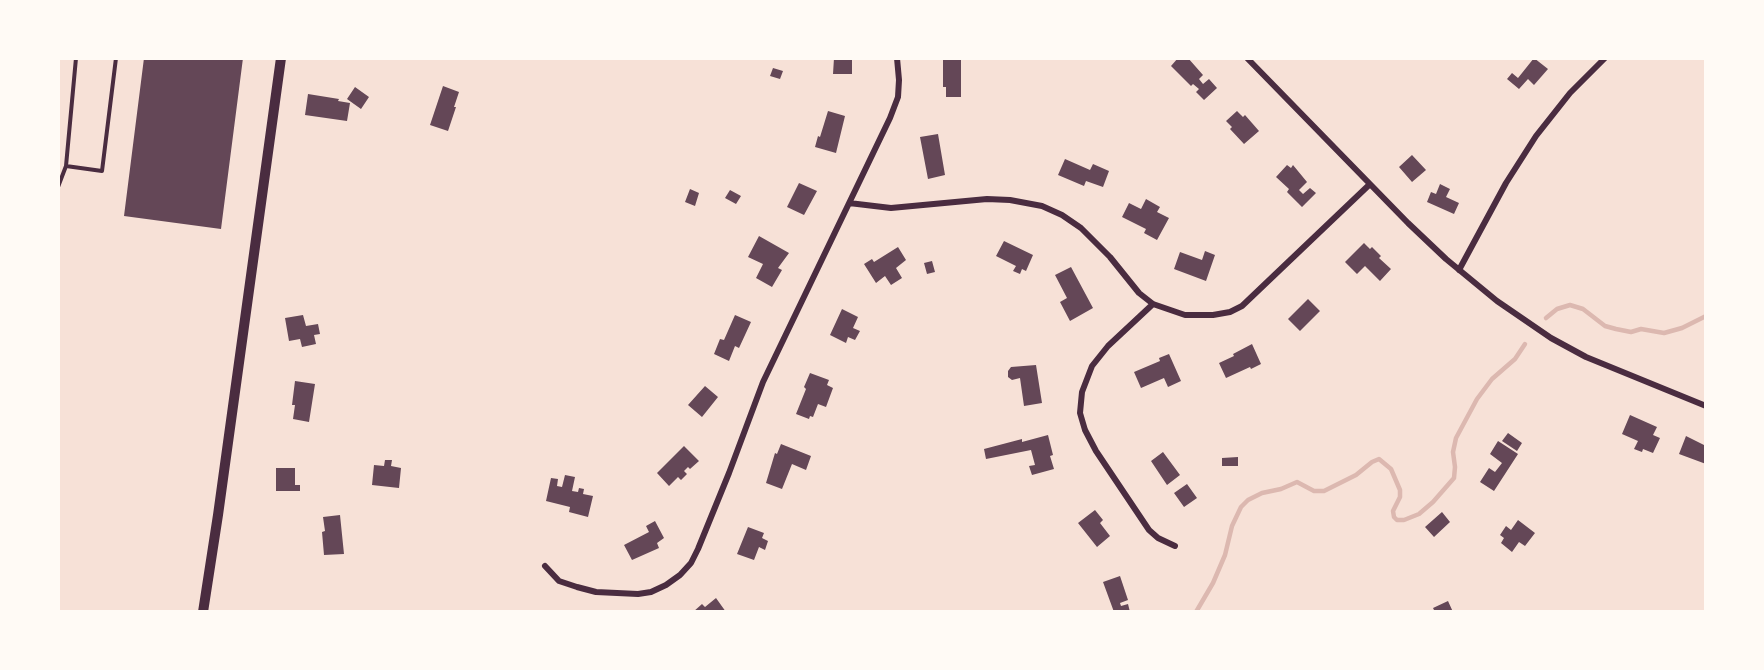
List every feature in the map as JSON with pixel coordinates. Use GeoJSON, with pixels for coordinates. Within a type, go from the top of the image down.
{"type":"FeatureCollection","features":[{"type":"Feature","properties":{"kind":"main road"},"geometry":{"type":"LineString","coordinates":[[203,612],[281,58]]}},
{"type":"Feature","properties":{"kind":"street"},"geometry":{"type":"LineString","coordinates":[[545,566],[559,581],[577,587],[596,592],[638,594],[651,592],[666,585],[680,575],[690,563],[720,495],[763,382],[890,118],[897,97],[899,80],[897,58]]}},
{"type":"Feature","properties":{"kind":"street"},"geometry":{"type":"LineString","coordinates":[[1247,58],[1369,185],[1459,270],[1510,311],[1551,338],[1586,357],[1706,406]]}},
{"type":"Feature","properties":{"kind":"street"},"geometry":{"type":"LineString","coordinates":[[1459,270],[1506,183],[1536,136],[1569,93],[1601,60]]}},
{"type":"Feature","properties":{"kind":"street"},"geometry":{"type":"LineString","coordinates":[[849,203],[891,208],[987,199],[1010,200],[1042,206],[1062,215],[1081,228],[1110,257],[1139,293],[1153,304],[1173,312],[1199,316],[1222,314],[1242,306],[1369,185]]}},
{"type":"Feature","properties":{"kind":"street"},"geometry":{"type":"LineString","coordinates":[[1153,304],[1108,346],[1092,366],[1082,392],[1080,413],[1085,430],[1096,451],[1149,530],[1158,538],[1174,546]]}},
{"type":"Feature","properties":{"kind":"lane"},"geometry":{"type":"LineString","coordinates":[[58,187],[66,166],[76,58]]}},
{"type":"Feature","properties":{"kind":"lane"},"geometry":{"type":"LineString","coordinates":[[66,166],[102,171],[116,58]]}},
{"type":"Feature","properties":{"kind":"building"},"geometry":{"type":"Polygon","coordinates":[[[144,58],[243,58],[221,229],[124,216],[144,58]]]}},
{"type":"Feature","properties":{"kind":"building"},"geometry":{"type":"Polygon","coordinates":[[[834,58],[852,58],[852,74],[833,74],[834,58]]]}},
{"type":"Feature","properties":{"kind":"building"},"geometry":{"type":"Polygon","coordinates":[[[943,58],[961,58],[961,97],[946,97],[946,87],[943,87],[943,58]]]}},
{"type":"Feature","properties":{"kind":"building"},"geometry":{"type":"Polygon","coordinates":[[[1178,58],[1188,58],[1203,75],[1199,79],[1203,84],[1209,79],[1217,88],[1204,100],[1196,92],[1199,89],[1193,84],[1191,86],[1171,66],[1178,58]]]}},
{"type":"Feature","properties":{"kind":"building"},"geometry":{"type":"Polygon","coordinates":[[[1534,58],[1548,69],[1534,85],[1528,79],[1519,89],[1507,79],[1512,73],[1518,78],[1534,58]]]}},
{"type":"Feature","properties":{"kind":"building"},"geometry":{"type":"Polygon","coordinates":[[[773,68],[783,71],[780,79],[770,76],[773,68]]]}},
{"type":"Feature","properties":{"kind":"building"},"geometry":{"type":"Polygon","coordinates":[[[443,86],[459,92],[448,131],[430,125],[443,86]]]}},
{"type":"Feature","properties":{"kind":"building"},"geometry":{"type":"Polygon","coordinates":[[[355,87],[369,97],[361,109],[347,99],[355,87]]]}},
{"type":"Feature","properties":{"kind":"building"},"geometry":{"type":"Polygon","coordinates":[[[308,94],[350,103],[347,121],[305,115],[308,94]]]}},
{"type":"Feature","properties":{"kind":"building"},"geometry":{"type":"Polygon","coordinates":[[[828,111],[845,116],[836,153],[815,147],[828,111]]]}},
{"type":"Feature","properties":{"kind":"building"},"geometry":{"type":"Polygon","coordinates":[[[1237,111],[1243,117],[1245,115],[1259,131],[1244,144],[1226,121],[1237,111]]]}},
{"type":"Feature","properties":{"kind":"building"},"geometry":{"type":"Polygon","coordinates":[[[938,134],[945,175],[928,179],[920,137],[938,134]]]}},
{"type":"Feature","properties":{"kind":"building"},"geometry":{"type":"Polygon","coordinates":[[[1412,155],[1426,170],[1412,182],[1399,167],[1412,155]]]}},
{"type":"Feature","properties":{"kind":"building"},"geometry":{"type":"Polygon","coordinates":[[[1065,159],[1090,170],[1093,164],[1109,171],[1103,187],[1086,181],[1084,186],[1058,175],[1065,159]]]}},
{"type":"Feature","properties":{"kind":"building"},"geometry":{"type":"Polygon","coordinates":[[[1287,165],[1291,168],[1293,165],[1307,182],[1299,190],[1303,194],[1310,188],[1316,193],[1302,207],[1287,192],[1289,189],[1276,177],[1287,165]]]}},
{"type":"Feature","properties":{"kind":"building"},"geometry":{"type":"Polygon","coordinates":[[[799,183],[817,191],[804,215],[787,207],[799,183]]]}},
{"type":"Feature","properties":{"kind":"building"},"geometry":{"type":"Polygon","coordinates":[[[1440,184],[1450,189],[1446,197],[1459,203],[1454,214],[1427,202],[1431,192],[1436,194],[1440,184]]]}},
{"type":"Feature","properties":{"kind":"building"},"geometry":{"type":"Polygon","coordinates":[[[690,189],[699,193],[695,206],[685,202],[690,189]]]}},
{"type":"Feature","properties":{"kind":"building"},"geometry":{"type":"Polygon","coordinates":[[[730,190],[741,196],[736,204],[725,198],[730,190]]]}},
{"type":"Feature","properties":{"kind":"building"},"geometry":{"type":"Polygon","coordinates":[[[1146,199],[1160,207],[1157,212],[1169,218],[1157,240],[1144,233],[1146,229],[1122,217],[1129,203],[1141,209],[1146,199]]]}},
{"type":"Feature","properties":{"kind":"building"},"geometry":{"type":"Polygon","coordinates":[[[759,236],[789,253],[778,268],[782,270],[772,287],[756,278],[763,264],[748,257],[759,236]]]}},
{"type":"Feature","properties":{"kind":"building"},"geometry":{"type":"Polygon","coordinates":[[[1004,241],[1033,255],[1026,271],[1022,269],[1020,274],[1013,271],[1016,266],[996,256],[1004,241]]]}},
{"type":"Feature","properties":{"kind":"building"},"geometry":{"type":"Polygon","coordinates":[[[1364,243],[1370,249],[1372,247],[1381,256],[1379,258],[1391,269],[1380,281],[1365,266],[1357,274],[1345,262],[1364,243]]]}},
{"type":"Feature","properties":{"kind":"building"},"geometry":{"type":"Polygon","coordinates":[[[898,247],[906,260],[896,268],[902,278],[891,285],[885,276],[876,283],[864,264],[872,259],[874,262],[898,247]]]}},
{"type":"Feature","properties":{"kind":"building"},"geometry":{"type":"Polygon","coordinates":[[[1205,251],[1215,255],[1206,281],[1174,269],[1180,252],[1202,260],[1205,251]]]}},
{"type":"Feature","properties":{"kind":"building"},"geometry":{"type":"Polygon","coordinates":[[[932,261],[935,272],[927,274],[924,263],[932,261]]]}},
{"type":"Feature","properties":{"kind":"building"},"geometry":{"type":"Polygon","coordinates":[[[1071,267],[1093,308],[1070,321],[1060,302],[1067,298],[1055,275],[1071,267]]]}},
{"type":"Feature","properties":{"kind":"building"},"geometry":{"type":"Polygon","coordinates":[[[1308,299],[1320,311],[1300,331],[1288,319],[1308,299]]]}},
{"type":"Feature","properties":{"kind":"building"},"geometry":{"type":"Polygon","coordinates":[[[842,309],[858,317],[853,328],[860,331],[855,340],[848,337],[846,343],[830,335],[842,309]]]}},
{"type":"Feature","properties":{"kind":"building"},"geometry":{"type":"Polygon","coordinates":[[[303,315],[306,326],[318,324],[320,334],[314,335],[316,344],[302,347],[300,339],[289,341],[285,318],[303,315]]]}},
{"type":"Feature","properties":{"kind":"building"},"geometry":{"type":"Polygon","coordinates":[[[735,315],[751,322],[739,348],[735,346],[729,361],[714,354],[720,339],[724,340],[735,315]]]}},
{"type":"Feature","properties":{"kind":"building"},"geometry":{"type":"Polygon","coordinates":[[[1252,344],[1261,364],[1226,378],[1219,363],[1252,344]]]}},
{"type":"Feature","properties":{"kind":"building"},"geometry":{"type":"Polygon","coordinates":[[[1169,354],[1181,381],[1168,387],[1164,378],[1141,388],[1134,372],[1160,361],[1159,358],[1169,354]]]}},
{"type":"Feature","properties":{"kind":"building"},"geometry":{"type":"Polygon","coordinates":[[[1036,365],[1042,403],[1024,406],[1020,378],[1012,380],[1008,377],[1008,371],[1011,367],[1036,365]]]}},
{"type":"Feature","properties":{"kind":"building"},"geometry":{"type":"Polygon","coordinates":[[[810,373],[829,380],[827,385],[833,388],[826,407],[818,404],[813,417],[810,416],[809,419],[796,414],[810,373]]]}},
{"type":"Feature","properties":{"kind":"building"},"geometry":{"type":"Polygon","coordinates":[[[295,381],[315,384],[309,422],[293,419],[295,381]]]}},
{"type":"Feature","properties":{"kind":"building"},"geometry":{"type":"Polygon","coordinates":[[[705,386],[718,397],[702,417],[688,405],[705,386]]]}},
{"type":"Feature","properties":{"kind":"building"},"geometry":{"type":"Polygon","coordinates":[[[1630,415],[1657,427],[1653,435],[1660,438],[1653,453],[1643,449],[1642,452],[1634,449],[1638,441],[1622,434],[1630,415]]]}},
{"type":"Feature","properties":{"kind":"building"},"geometry":{"type":"Polygon","coordinates":[[[1508,433],[1522,443],[1517,451],[1502,441],[1508,433]]]}},
{"type":"Feature","properties":{"kind":"building"},"geometry":{"type":"Polygon","coordinates":[[[1048,435],[1054,469],[1032,475],[1029,466],[1035,465],[1031,450],[986,459],[984,449],[1048,435]]]}},
{"type":"Feature","properties":{"kind":"building"},"geometry":{"type":"Polygon","coordinates":[[[1686,436],[1706,446],[1706,464],[1679,454],[1686,436]]]}},
{"type":"Feature","properties":{"kind":"building"},"geometry":{"type":"Polygon","coordinates":[[[1498,441],[1518,454],[1494,491],[1480,482],[1489,468],[1495,472],[1502,463],[1490,454],[1498,441]]]}},
{"type":"Feature","properties":{"kind":"building"},"geometry":{"type":"Polygon","coordinates":[[[781,444],[811,456],[806,470],[792,464],[782,489],[766,483],[775,453],[777,454],[781,444]]]}},
{"type":"Feature","properties":{"kind":"building"},"geometry":{"type":"Polygon","coordinates":[[[684,446],[699,461],[684,471],[687,474],[681,480],[678,477],[669,486],[657,473],[684,446]]]}},
{"type":"Feature","properties":{"kind":"building"},"geometry":{"type":"Polygon","coordinates":[[[1163,452],[1180,475],[1167,485],[1151,461],[1163,452]]]}},
{"type":"Feature","properties":{"kind":"building"},"geometry":{"type":"Polygon","coordinates":[[[1238,457],[1238,466],[1222,466],[1222,458],[1238,457]]]}},
{"type":"Feature","properties":{"kind":"building"},"geometry":{"type":"Polygon","coordinates":[[[385,460],[392,460],[391,466],[401,468],[399,488],[372,485],[374,465],[384,466],[385,460]]]}},
{"type":"Feature","properties":{"kind":"building"},"geometry":{"type":"Polygon","coordinates":[[[276,468],[295,468],[295,485],[300,485],[300,491],[276,491],[276,468]]]}},
{"type":"Feature","properties":{"kind":"building"},"geometry":{"type":"Polygon","coordinates":[[[565,475],[575,477],[572,491],[578,492],[579,488],[584,489],[583,494],[593,496],[588,517],[569,512],[570,507],[546,501],[551,478],[558,479],[557,486],[562,487],[565,475]]]}},
{"type":"Feature","properties":{"kind":"building"},"geometry":{"type":"Polygon","coordinates":[[[1187,484],[1197,498],[1184,507],[1174,493],[1187,484]]]}},
{"type":"Feature","properties":{"kind":"building"},"geometry":{"type":"Polygon","coordinates":[[[1095,510],[1103,520],[1100,523],[1110,536],[1097,547],[1078,523],[1095,510]]]}},
{"type":"Feature","properties":{"kind":"building"},"geometry":{"type":"Polygon","coordinates":[[[1442,512],[1450,522],[1434,537],[1425,527],[1442,512]]]}},
{"type":"Feature","properties":{"kind":"building"},"geometry":{"type":"Polygon","coordinates":[[[340,515],[344,554],[324,555],[323,517],[340,515]]]}},
{"type":"Feature","properties":{"kind":"building"},"geometry":{"type":"Polygon","coordinates":[[[1518,520],[1535,533],[1525,546],[1519,542],[1512,552],[1501,543],[1504,538],[1500,535],[1506,526],[1511,530],[1518,520]]]}},
{"type":"Feature","properties":{"kind":"building"},"geometry":{"type":"Polygon","coordinates":[[[655,521],[664,538],[657,543],[659,548],[632,560],[624,545],[649,532],[646,526],[655,521]]]}},
{"type":"Feature","properties":{"kind":"building"},"geometry":{"type":"Polygon","coordinates":[[[748,527],[764,533],[762,538],[768,541],[765,550],[759,547],[754,560],[737,554],[748,527]]]}},
{"type":"Feature","properties":{"kind":"building"},"geometry":{"type":"Polygon","coordinates":[[[1120,576],[1128,600],[1120,603],[1121,606],[1128,604],[1130,612],[1114,612],[1103,582],[1120,576]]]}},
{"type":"Feature","properties":{"kind":"building"},"geometry":{"type":"Polygon","coordinates":[[[716,598],[726,612],[693,612],[702,604],[705,607],[716,598]]]}},
{"type":"Feature","properties":{"kind":"building"},"geometry":{"type":"Polygon","coordinates":[[[1448,601],[1453,612],[1435,612],[1433,608],[1448,601]]]}},
{"type":"Feature","properties":{"kind":"waterway"},"geometry":{"type":"LineString","coordinates":[[1546,318],[1557,309],[1570,305],[1583,309],[1605,326],[1631,332],[1641,329],[1664,333],[1682,328],[1706,316]]}},
{"type":"Feature","properties":{"kind":"waterway"},"geometry":{"type":"LineString","coordinates":[[1196,612],[1213,583],[1225,555],[1232,526],[1241,507],[1248,500],[1262,493],[1281,489],[1297,482],[1314,491],[1324,491],[1356,475],[1379,459],[1391,469],[1400,490],[1400,497],[1393,511],[1394,517],[1397,520],[1404,520],[1419,514],[1454,478],[1453,452],[1456,438],[1477,399],[1492,379],[1515,359],[1525,344]]}}]}
